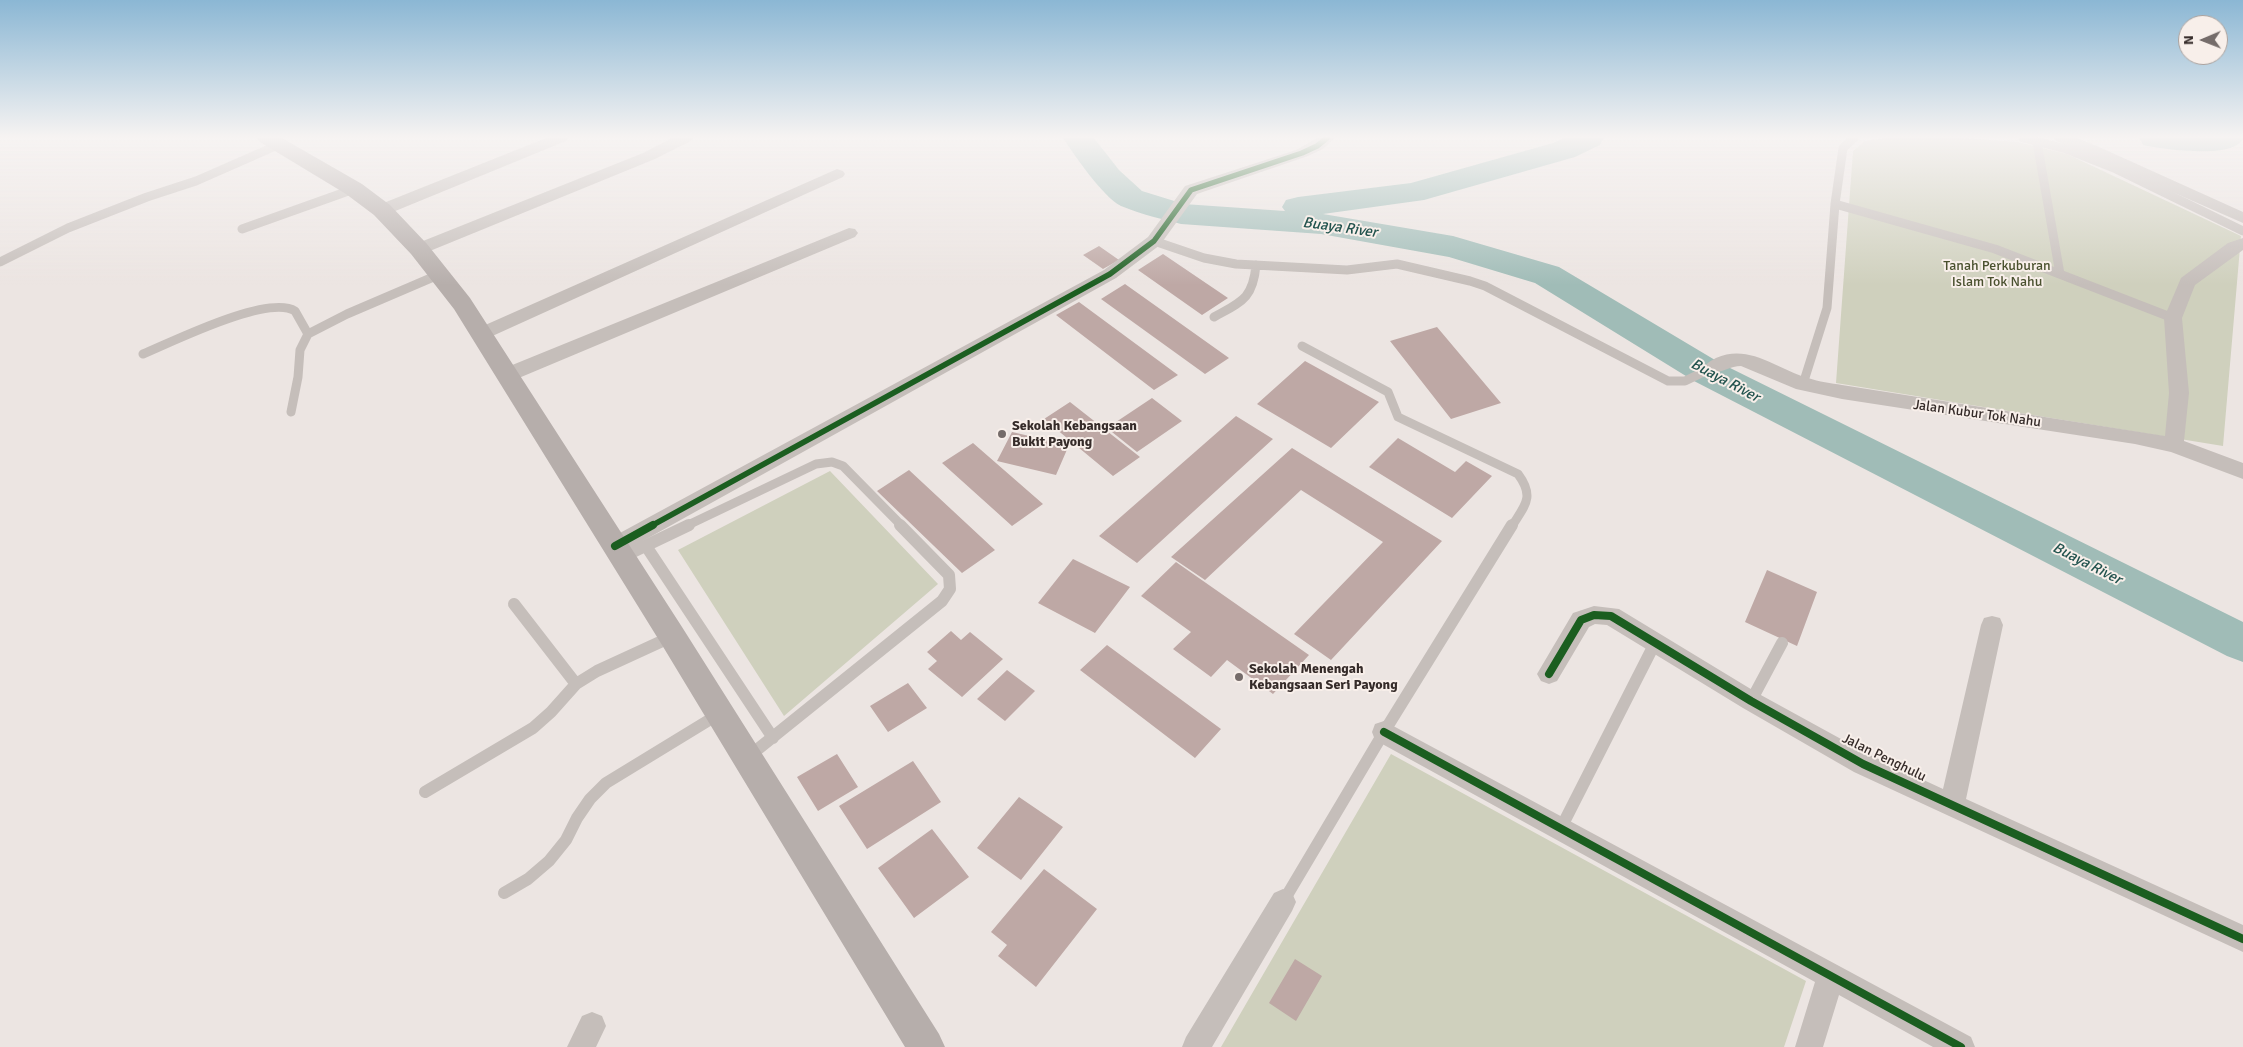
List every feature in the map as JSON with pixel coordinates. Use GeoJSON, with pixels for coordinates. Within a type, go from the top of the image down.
{"type":"FeatureCollection","features":[{"type":"Feature","properties":{"kind":"main road"},"geometry":{"type":"LineString","coordinates":[[350,187],[382,210],[419,249],[462,304],[507,375],[628,550],[672,636],[926,1047]]}},
{"type":"Feature","properties":{"kind":"street"},"geometry":{"type":"LineString","coordinates":[[382,210],[439,187]]}},
{"type":"Feature","properties":{"kind":"street"},"geometry":{"type":"LineString","coordinates":[[419,249],[573,187]]}},
{"type":"Feature","properties":{"kind":"street"},"geometry":{"type":"LineString","coordinates":[[481,334],[808,187]]}},
{"type":"Feature","properties":{"kind":"street"},"geometry":{"type":"LineString","coordinates":[[628,550],[1110,274],[1130,261],[1157,235],[1186,195],[1198,187]]}},
{"type":"Feature","properties":{"kind":"street"},"geometry":{"type":"LineString","coordinates":[[2174,187],[2243,218]]}},
{"type":"Feature","properties":{"kind":"street"},"geometry":{"type":"LineString","coordinates":[[507,375],[849,233]]}},
{"type":"Feature","properties":{"kind":"street"},"geometry":{"type":"LineString","coordinates":[[2174,445],[2179,393],[2173,318],[2187,282],[2234,247],[2243,244]]}},
{"type":"Feature","properties":{"kind":"street","name":"Jalan Kubur Tok Nahu"},"geometry":{"type":"LineString","coordinates":[[1714,367],[1731,360],[1741,359],[1756,363],[1803,384],[1871,398],[2135,436],[2174,445],[2243,470]]}},
{"type":"Feature","properties":{"kind":"street","name":"Jalan Penghulu"},"geometry":{"type":"LineString","coordinates":[[1549,674],[1581,620],[1594,615],[1610,616],[1751,701],[1863,764],[2243,939]]}},
{"type":"Feature","properties":{"kind":"street"},"geometry":{"type":"LineString","coordinates":[[1952,805],[1992,625]]}},
{"type":"Feature","properties":{"kind":"street"},"geometry":{"type":"LineString","coordinates":[[1384,732],[1961,1047]]}},
{"type":"Feature","properties":{"kind":"street"},"geometry":{"type":"LineString","coordinates":[[1196,1047],[1283,902]]}},
{"type":"Feature","properties":{"kind":"street"},"geometry":{"type":"LineString","coordinates":[[1809,1047],[1831,976]]}},
{"type":"Feature","properties":{"kind":"lane"},"geometry":{"type":"LineString","coordinates":[[0,262],[68,228],[179,187]]}},
{"type":"Feature","properties":{"kind":"lane"},"geometry":{"type":"LineString","coordinates":[[1803,384],[1827,308],[1837,187]]}},
{"type":"Feature","properties":{"kind":"lane"},"geometry":{"type":"LineString","coordinates":[[2045,187],[2060,274]]}},
{"type":"Feature","properties":{"kind":"lane"},"geometry":{"type":"LineString","coordinates":[[2153,187],[2243,231]]}},
{"type":"Feature","properties":{"kind":"lane"},"geometry":{"type":"LineString","coordinates":[[242,229],[354,189]]}},
{"type":"Feature","properties":{"kind":"lane"},"geometry":{"type":"LineString","coordinates":[[1835,204],[1977,242],[2173,318]]}},
{"type":"Feature","properties":{"kind":"lane"},"geometry":{"type":"LineString","coordinates":[[1157,235],[1204,258],[1256,266],[1347,270],[1397,264],[1470,281],[1485,286],[1662,378],[1685,381],[1714,367]]}},
{"type":"Feature","properties":{"kind":"lane"},"geometry":{"type":"LineString","coordinates":[[1214,317],[1242,301],[1251,293],[1255,283],[1256,266]]}},
{"type":"Feature","properties":{"kind":"lane"},"geometry":{"type":"LineString","coordinates":[[291,412],[298,377],[300,350],[308,334],[347,314],[438,275]]}},
{"type":"Feature","properties":{"kind":"lane"},"geometry":{"type":"LineString","coordinates":[[143,354],[258,309],[282,307],[292,309],[297,313],[308,334]]}},
{"type":"Feature","properties":{"kind":"lane"},"geometry":{"type":"LineString","coordinates":[[1283,902],[1384,732],[1528,500],[1527,486],[1518,474],[1398,417],[1388,392],[1302,346]]}},
{"type":"Feature","properties":{"kind":"lane"},"geometry":{"type":"LineString","coordinates":[[747,758],[772,738],[942,601],[950,589],[949,575],[843,466],[832,462],[816,464],[628,550],[772,738]]}},
{"type":"Feature","properties":{"kind":"lane"},"geometry":{"type":"LineString","coordinates":[[514,604],[576,684]]}},
{"type":"Feature","properties":{"kind":"lane"},"geometry":{"type":"LineString","coordinates":[[425,792],[533,728],[551,712],[576,684],[597,671],[672,636]]}},
{"type":"Feature","properties":{"kind":"lane"},"geometry":{"type":"LineString","coordinates":[[1751,701],[1782,642]]}},
{"type":"Feature","properties":{"kind":"lane"},"geometry":{"type":"LineString","coordinates":[[1561,828],[1655,643]]}},
{"type":"Feature","properties":{"kind":"lane"},"geometry":{"type":"LineString","coordinates":[[504,893],[528,879],[549,861],[566,840],[577,818],[590,799],[606,783],[720,713]]}},
{"type":"Feature","properties":{"kind":"green space","name":"Tanah Perkuburan Islam Tok Nahu"},"geometry":{"type":"Polygon","coordinates":[[[1850,187],[2137,187],[2241,236],[2223,446],[1836,383],[1850,187]]]}},
{"type":"Feature","properties":{"kind":"green space"},"geometry":{"type":"Polygon","coordinates":[[[830,471],[938,584],[784,716],[678,550],[830,471]]]}},
{"type":"Feature","properties":{"kind":"green space"},"geometry":{"type":"Polygon","coordinates":[[[1391,754],[1806,981],[1784,1047],[1221,1047],[1391,754]]]}},
{"type":"Feature","properties":{"kind":"building"},"geometry":{"type":"Polygon","coordinates":[[[1099,246],[1119,260],[1103,269],[1083,255],[1099,246]]]}},
{"type":"Feature","properties":{"kind":"building"},"geometry":{"type":"Polygon","coordinates":[[[1163,254],[1228,298],[1202,315],[1138,270],[1163,254]]]}},
{"type":"Feature","properties":{"kind":"building"},"geometry":{"type":"Polygon","coordinates":[[[1125,284],[1229,358],[1205,374],[1101,299],[1125,284]]]}},
{"type":"Feature","properties":{"kind":"building"},"geometry":{"type":"Polygon","coordinates":[[[1079,302],[1178,375],[1154,390],[1056,315],[1079,302]]]}},
{"type":"Feature","properties":{"kind":"building"},"geometry":{"type":"Polygon","coordinates":[[[1437,327],[1501,403],[1451,419],[1390,341],[1437,327]]]}},
{"type":"Feature","properties":{"kind":"building"},"geometry":{"type":"Polygon","coordinates":[[[1305,361],[1379,402],[1331,448],[1257,404],[1305,361]]]}},
{"type":"Feature","properties":{"kind":"building"},"geometry":{"type":"Polygon","coordinates":[[[1152,398],[1182,421],[1137,452],[1107,428],[1152,398]]]}},
{"type":"Feature","properties":{"kind":"building"},"geometry":{"type":"Polygon","coordinates":[[[1070,402],[1140,457],[1113,476],[1044,419],[1070,402]]]}},
{"type":"Feature","properties":{"kind":"building"},"geometry":{"type":"Polygon","coordinates":[[[1236,416],[1273,439],[1137,563],[1099,536],[1236,416]]]}},
{"type":"Feature","properties":{"kind":"building"},"geometry":{"type":"Polygon","coordinates":[[[1012,432],[1069,445],[1056,475],[997,461],[1012,432]]]}},
{"type":"Feature","properties":{"kind":"building"},"geometry":{"type":"Polygon","coordinates":[[[1398,438],[1455,472],[1466,461],[1492,476],[1452,518],[1369,467],[1398,438]]]}},
{"type":"Feature","properties":{"kind":"building"},"geometry":{"type":"Polygon","coordinates":[[[973,443],[1043,504],[1012,526],[942,463],[973,443]]]}},
{"type":"Feature","properties":{"kind":"building"},"geometry":{"type":"Polygon","coordinates":[[[1292,448],[1442,541],[1331,660],[1294,634],[1383,542],[1301,490],[1205,580],[1171,557],[1292,448]]]}},
{"type":"Feature","properties":{"kind":"building"},"geometry":{"type":"Polygon","coordinates":[[[909,470],[995,550],[962,573],[877,491],[909,470]]]}},
{"type":"Feature","properties":{"kind":"building"},"geometry":{"type":"Polygon","coordinates":[[[1073,559],[1130,587],[1095,633],[1038,603],[1073,559]]]}},
{"type":"Feature","properties":{"kind":"building"},"geometry":{"type":"Polygon","coordinates":[[[1176,562],[1309,655],[1273,694],[1227,660],[1211,677],[1173,649],[1191,632],[1141,596],[1176,562]]]}},
{"type":"Feature","properties":{"kind":"building"},"geometry":{"type":"Polygon","coordinates":[[[1767,570],[1817,592],[1797,646],[1745,622],[1767,570]]]}},
{"type":"Feature","properties":{"kind":"building"},"geometry":{"type":"Polygon","coordinates":[[[951,631],[961,640],[970,632],[1003,659],[962,697],[928,669],[937,661],[927,652],[951,631]]]}},
{"type":"Feature","properties":{"kind":"building"},"geometry":{"type":"Polygon","coordinates":[[[1107,645],[1221,729],[1195,758],[1080,670],[1107,645]]]}},
{"type":"Feature","properties":{"kind":"building"},"geometry":{"type":"Polygon","coordinates":[[[1007,670],[1035,691],[1005,721],[977,699],[1007,670]]]}},
{"type":"Feature","properties":{"kind":"building"},"geometry":{"type":"Polygon","coordinates":[[[908,683],[927,708],[888,732],[870,706],[908,683]]]}},
{"type":"Feature","properties":{"kind":"building"},"geometry":{"type":"Polygon","coordinates":[[[837,754],[858,787],[818,811],[797,777],[837,754]]]}},
{"type":"Feature","properties":{"kind":"building"},"geometry":{"type":"Polygon","coordinates":[[[913,761],[941,802],[867,849],[839,806],[913,761]]]}},
{"type":"Feature","properties":{"kind":"building"},"geometry":{"type":"Polygon","coordinates":[[[1019,797],[1063,827],[1021,880],[977,848],[1019,797]]]}},
{"type":"Feature","properties":{"kind":"building"},"geometry":{"type":"Polygon","coordinates":[[[932,829],[969,877],[914,918],[878,868],[932,829]]]}},
{"type":"Feature","properties":{"kind":"building"},"geometry":{"type":"Polygon","coordinates":[[[1044,869],[1097,909],[1036,987],[998,956],[1007,945],[991,932],[1044,869]]]}},
{"type":"Feature","properties":{"kind":"building"},"geometry":{"type":"Polygon","coordinates":[[[1295,959],[1322,976],[1296,1021],[1269,1003],[1295,959]]]}},
{"type":"Feature","properties":{"kind":"waterway","name":"Buaya River"},"geometry":{"type":"LineString","coordinates":[[1119,187],[1131,198],[1181,214],[1321,224],[1453,247],[1547,275],[1707,372],[2243,643]]}},
{"type":"Feature","properties":{"kind":"waterway"},"geometry":{"type":"LineString","coordinates":[[1298,207],[1413,193],[1435,187]]}},
{"type":"Feature","properties":{"kind":"cycle path"},"geometry":{"type":"LineString","coordinates":[[615,546],[1110,274],[1154,241],[1191,190],[1200,187]]}},
{"type":"Feature","properties":{"kind":"cycle path"},"geometry":{"type":"LineString","coordinates":[[1549,674],[1581,620],[1594,615],[1611,616],[1751,701],[1863,764],[2243,939]]}},
{"type":"Feature","properties":{"kind":"cycle path"},"geometry":{"type":"LineString","coordinates":[[1384,732],[1961,1047]]}},
{"type":"Feature","properties":{"kind":"place","name":"Sekolah Kebangsaan Bukit Payong"},"geometry":{"type":"Point","coordinates":[1002,434]}},
{"type":"Feature","properties":{"kind":"place","name":"Sekolah Menengah Kebangsaan Seri Payong"},"geometry":{"type":"Point","coordinates":[1239,677]}}]}
